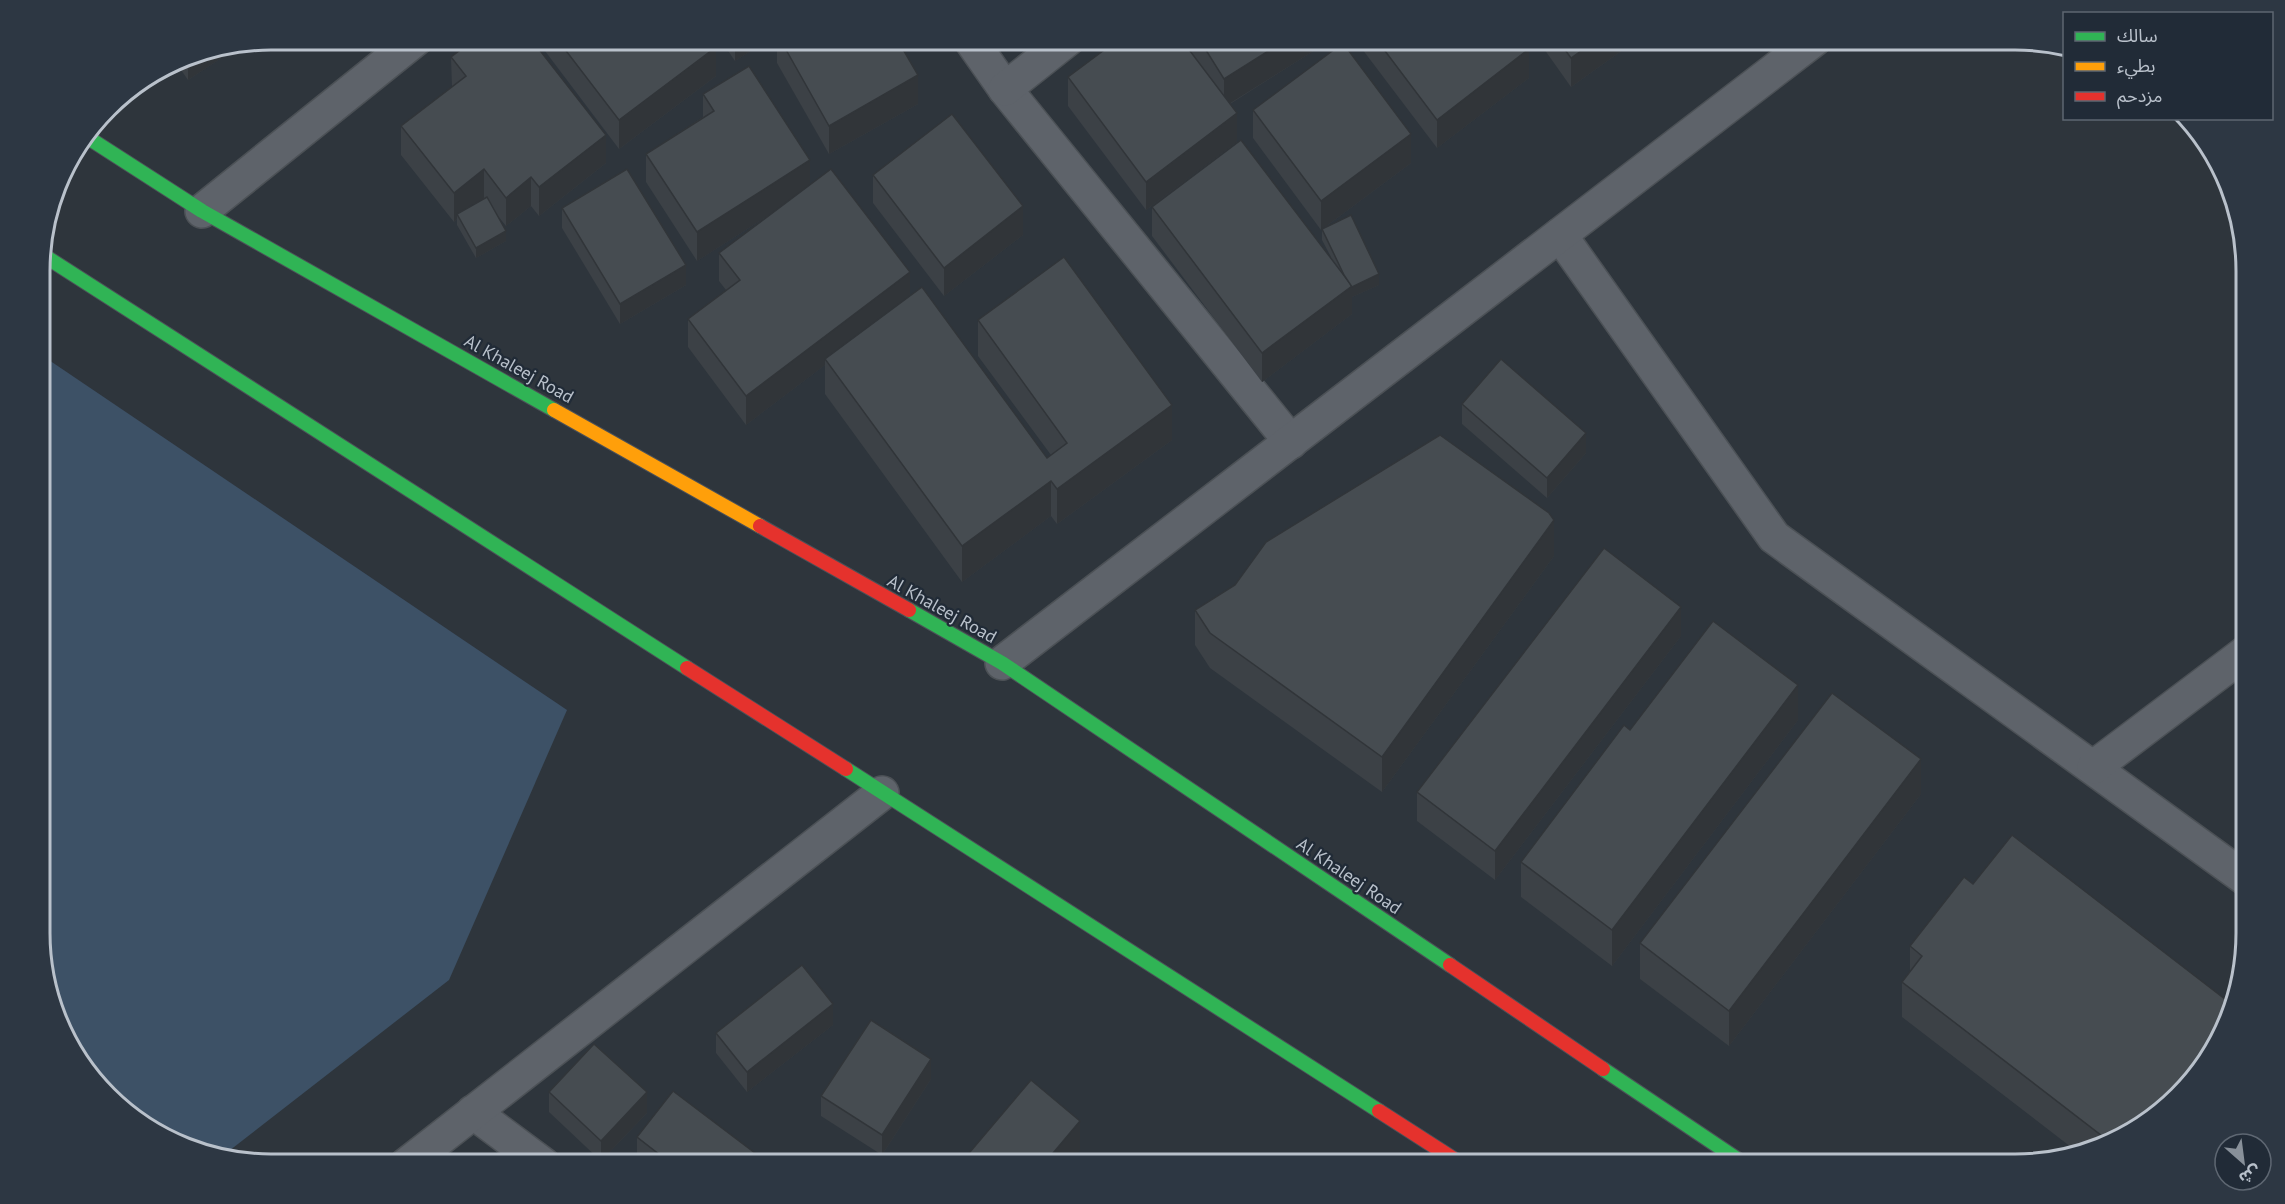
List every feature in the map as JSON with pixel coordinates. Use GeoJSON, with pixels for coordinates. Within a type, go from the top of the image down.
{"type":"FeatureCollection","features":[{"type":"Feature","properties":{"kind":"main road","name":"Al Khaleej Road"},"geometry":{"type":"LineString","coordinates":[[92,140],[202,211],[1002,663],[1730,1154]]}},
{"type":"Feature","properties":{"kind":"main road"},"geometry":{"type":"LineString","coordinates":[[50,259],[1446,1154]]}},
{"type":"Feature","properties":{"kind":"street"},"geometry":{"type":"LineString","coordinates":[[202,211],[402,50]]}},
{"type":"Feature","properties":{"kind":"street"},"geometry":{"type":"LineString","coordinates":[[978,50],[1005,89],[1291,442]]}},
{"type":"Feature","properties":{"kind":"street"},"geometry":{"type":"LineString","coordinates":[[1005,89],[1054,50]]}},
{"type":"Feature","properties":{"kind":"street"},"geometry":{"type":"LineString","coordinates":[[1002,663],[1801,50]]}},
{"type":"Feature","properties":{"kind":"street"},"geometry":{"type":"LineString","coordinates":[[1560,235],[1774,537],[2236,872]]}},
{"type":"Feature","properties":{"kind":"street"},"geometry":{"type":"LineString","coordinates":[[2094,767],[2236,660]]}},
{"type":"Feature","properties":{"kind":"street"},"geometry":{"type":"LineString","coordinates":[[420,1154],[882,793]]}},
{"type":"Feature","properties":{"kind":"street"},"geometry":{"type":"LineString","coordinates":[[473,1112],[529,1154]]}},
{"type":"Feature","properties":{"kind":"water"},"geometry":{"type":"Polygon","coordinates":[[[50,361],[567,710],[449,980],[230,1151],[186,1138],[136,1109],[104,1079],[79,1044],[61,1005],[50,948],[50,361]]]}},
{"type":"Feature","properties":{"kind":"building"},"geometry":{"type":"Polygon","coordinates":[[[460,50],[540,50],[606,135],[539,187],[531,177],[506,198],[484,169],[454,193],[401,126],[466,76],[451,57],[460,50]]]}},
{"type":"Feature","properties":{"kind":"building"},"geometry":{"type":"Polygon","coordinates":[[[565,50],[712,50],[619,120],[565,50]]]}},
{"type":"Feature","properties":{"kind":"building"},"geometry":{"type":"Polygon","coordinates":[[[786,50],[903,50],[918,75],[829,126],[786,50]]]}},
{"type":"Feature","properties":{"kind":"building"},"geometry":{"type":"Polygon","coordinates":[[[1104,50],[1189,50],[1237,113],[1146,182],[1068,77],[1104,50]]]}},
{"type":"Feature","properties":{"kind":"building"},"geometry":{"type":"Polygon","coordinates":[[[1206,50],[1270,50],[1224,79],[1206,50]]]}},
{"type":"Feature","properties":{"kind":"building"},"geometry":{"type":"Polygon","coordinates":[[[1334,50],[1348,50],[1411,134],[1321,201],[1253,110],[1334,50]]]}},
{"type":"Feature","properties":{"kind":"building"},"geometry":{"type":"Polygon","coordinates":[[[1384,50],[1528,50],[1437,120],[1384,50]]]}},
{"type":"Feature","properties":{"kind":"building"},"geometry":{"type":"Polygon","coordinates":[[[1565,50],[1582,50],[1571,58],[1565,50]]]}},
{"type":"Feature","properties":{"kind":"building"},"geometry":{"type":"Polygon","coordinates":[[[749,66],[810,160],[697,232],[646,154],[714,111],[703,94],[749,66]]]}},
{"type":"Feature","properties":{"kind":"building"},"geometry":{"type":"Polygon","coordinates":[[[952,114],[1023,206],[944,268],[873,175],[952,114]]]}},
{"type":"Feature","properties":{"kind":"building"},"geometry":{"type":"Polygon","coordinates":[[[1241,140],[1352,286],[1262,353],[1152,207],[1241,140]]]}},
{"type":"Feature","properties":{"kind":"building"},"geometry":{"type":"Polygon","coordinates":[[[627,169],[686,265],[620,304],[562,208],[627,169]]]}},
{"type":"Feature","properties":{"kind":"building"},"geometry":{"type":"Polygon","coordinates":[[[831,169],[910,272],[746,396],[688,319],[740,280],[719,253],[831,169]]]}},
{"type":"Feature","properties":{"kind":"building"},"geometry":{"type":"Polygon","coordinates":[[[487,197],[506,231],[476,248],[457,214],[487,197]]]}},
{"type":"Feature","properties":{"kind":"building"},"geometry":{"type":"Polygon","coordinates":[[[1351,215],[1379,274],[1352,287],[1322,229],[1351,215]]]}},
{"type":"Feature","properties":{"kind":"building"},"geometry":{"type":"Polygon","coordinates":[[[1064,257],[1172,405],[1057,489],[1051,481],[962,546],[825,359],[922,287],[1047,458],[1067,443],[978,320],[1064,257]]]}},
{"type":"Feature","properties":{"kind":"building"},"geometry":{"type":"Polygon","coordinates":[[[1501,359],[1586,433],[1547,478],[1462,404],[1501,359]]]}},
{"type":"Feature","properties":{"kind":"building"},"geometry":{"type":"Polygon","coordinates":[[[1440,435],[1549,513],[1554,520],[1382,757],[1210,633],[1195,610],[1235,585],[1266,542],[1440,435]]]}},
{"type":"Feature","properties":{"kind":"building"},"geometry":{"type":"Polygon","coordinates":[[[1604,548],[1681,607],[1495,851],[1417,792],[1604,548]]]}},
{"type":"Feature","properties":{"kind":"building"},"geometry":{"type":"Polygon","coordinates":[[[1713,621],[1798,685],[1612,930],[1521,862],[1624,725],[1630,730],[1713,621]]]}},
{"type":"Feature","properties":{"kind":"building"},"geometry":{"type":"Polygon","coordinates":[[[1832,693],[1921,759],[1729,1011],[1640,943],[1832,693]]]}},
{"type":"Feature","properties":{"kind":"building"},"geometry":{"type":"Polygon","coordinates":[[[2012,835],[2226,1000],[2206,1044],[2171,1090],[2149,1109],[2103,1136],[1902,982],[1922,956],[1910,946],[1964,877],[1973,884],[2012,835]]]}},
{"type":"Feature","properties":{"kind":"building"},"geometry":{"type":"Polygon","coordinates":[[[802,965],[833,1004],[747,1072],[716,1033],[802,965]]]}},
{"type":"Feature","properties":{"kind":"building"},"geometry":{"type":"Polygon","coordinates":[[[871,1020],[931,1059],[882,1135],[821,1096],[871,1020]]]}},
{"type":"Feature","properties":{"kind":"building"},"geometry":{"type":"Polygon","coordinates":[[[594,1044],[647,1092],[601,1141],[549,1092],[594,1044]]]}},
{"type":"Feature","properties":{"kind":"building"},"geometry":{"type":"Polygon","coordinates":[[[1031,1080],[1080,1121],[1052,1154],[968,1154],[1031,1080]]]}},
{"type":"Feature","properties":{"kind":"building"},"geometry":{"type":"Polygon","coordinates":[[[673,1091],[756,1154],[659,1154],[637,1137],[673,1091]]]}},
{"type":"Feature","properties":{"kind":"traffic: fast"},"geometry":{"type":"LineString","coordinates":[[92,140],[202,211],[554,410]]}},
{"type":"Feature","properties":{"kind":"traffic: fast"},"geometry":{"type":"LineString","coordinates":[[50,259],[687,668]]}},
{"type":"Feature","properties":{"kind":"traffic: fast"},"geometry":{"type":"LineString","coordinates":[[909,610],[1002,663],[1450,965]]}},
{"type":"Feature","properties":{"kind":"traffic: fast"},"geometry":{"type":"LineString","coordinates":[[846,769],[1379,1111]]}},
{"type":"Feature","properties":{"kind":"traffic: fast"},"geometry":{"type":"LineString","coordinates":[[1603,1069],[1730,1154]]}},
{"type":"Feature","properties":{"kind":"traffic: slow"},"geometry":{"type":"LineString","coordinates":[[554,410],[760,526]]}},
{"type":"Feature","properties":{"kind":"traffic: jam"},"geometry":{"type":"LineString","coordinates":[[760,526],[909,610]]}},
{"type":"Feature","properties":{"kind":"traffic: jam"},"geometry":{"type":"LineString","coordinates":[[687,668],[846,769]]}},
{"type":"Feature","properties":{"kind":"traffic: jam"},"geometry":{"type":"LineString","coordinates":[[1450,965],[1603,1069]]}},
{"type":"Feature","properties":{"kind":"traffic: jam"},"geometry":{"type":"LineString","coordinates":[[1379,1111],[1446,1154]]}}]}
